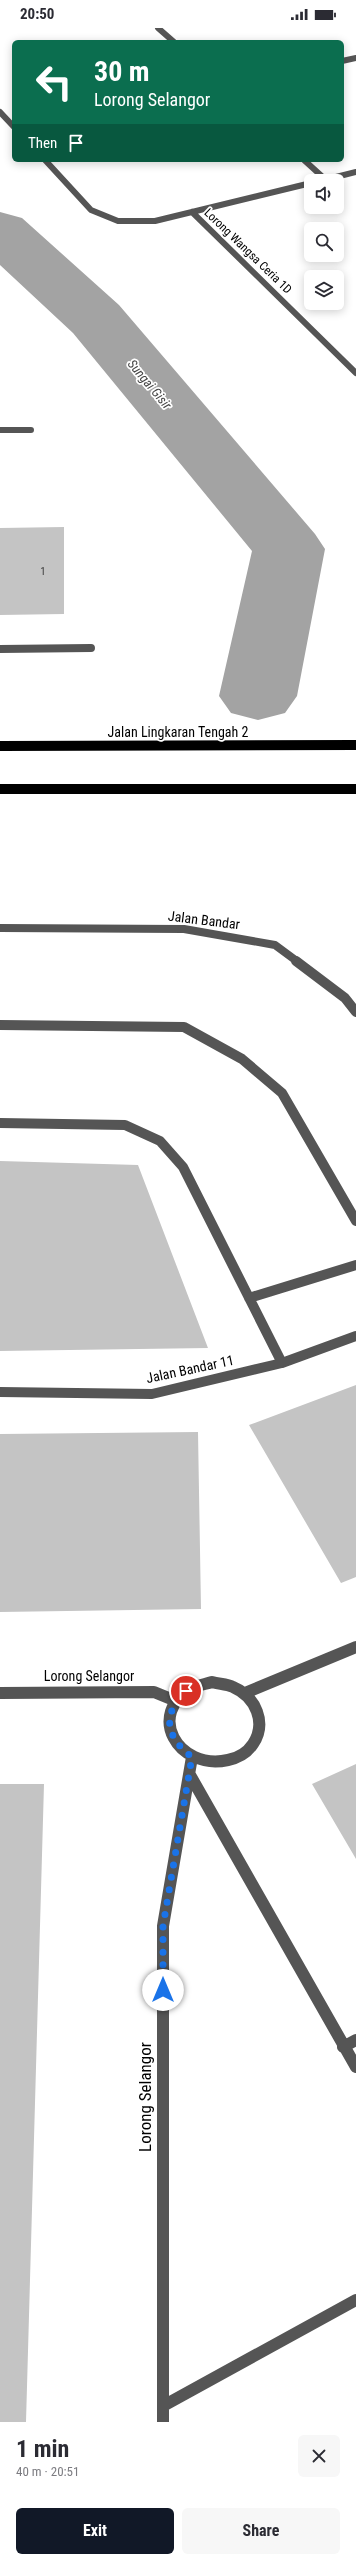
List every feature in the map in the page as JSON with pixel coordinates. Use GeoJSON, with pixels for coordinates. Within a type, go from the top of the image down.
{"type":"FeatureCollection","features":[{"type":"Feature","properties":{"kind":"highway","name":"Jalan Lingkaran Tengah 2"},"geometry":{"type":"LineString","coordinates":[[0,746],[356,745]]}},
{"type":"Feature","properties":{"kind":"highway"},"geometry":{"type":"LineString","coordinates":[[0,789],[356,789]]}},
{"type":"Feature","properties":{"kind":"street"},"geometry":{"type":"LineString","coordinates":[[158,28],[172,40]]}},
{"type":"Feature","properties":{"kind":"street"},"geometry":{"type":"LineString","coordinates":[[344,61],[356,58]]}},
{"type":"Feature","properties":{"kind":"street"},"geometry":{"type":"LineString","coordinates":[[0,112],[12,125]]}},
{"type":"Feature","properties":{"kind":"street"},"geometry":{"type":"LineString","coordinates":[[47,162],[91,210],[118,221],[155,221],[304,185]]}},
{"type":"Feature","properties":{"kind":"street"},"geometry":{"type":"LineString","coordinates":[[306,162],[317,174]]}},
{"type":"Feature","properties":{"kind":"street"},"geometry":{"type":"LineString","coordinates":[[344,175],[356,172]]}},
{"type":"Feature","properties":{"kind":"street","name":"Lorong Wangsa Ceria 1D"},"geometry":{"type":"LineString","coordinates":[[192,212],[356,373]]}},
{"type":"Feature","properties":{"kind":"street"},"geometry":{"type":"LineString","coordinates":[[0,430],[31,430]]}},
{"type":"Feature","properties":{"kind":"street"},"geometry":{"type":"LineString","coordinates":[[0,649],[91,648]]}},
{"type":"Feature","properties":{"kind":"street","name":"Jalan Bandar"},"geometry":{"type":"LineString","coordinates":[[0,928],[184,929],[275,945],[345,998],[356,1012]]}},
{"type":"Feature","properties":{"kind":"street"},"geometry":{"type":"LineString","coordinates":[[0,1025],[184,1027],[197,1034],[242,1059],[282,1092],[356,1222]]}},
{"type":"Feature","properties":{"kind":"street"},"geometry":{"type":"LineString","coordinates":[[0,1123],[125,1125],[160,1141],[183,1167],[282,1363]]}},
{"type":"Feature","properties":{"kind":"street"},"geometry":{"type":"LineString","coordinates":[[249,1298],[356,1264]]}},
{"type":"Feature","properties":{"kind":"street","name":"Jalan Bandar 11"},"geometry":{"type":"LineString","coordinates":[[0,1392],[152,1394],[282,1363],[356,1336]]}},
{"type":"Feature","properties":{"kind":"street"},"geometry":{"type":"LineString","coordinates":[[245,1693],[356,1647]]}},
{"type":"Feature","properties":{"kind":"street"},"geometry":{"type":"LineString","coordinates":[[212,1682],[225,1683],[245,1693],[257,1707],[261,1720],[258,1734],[251,1746],[240,1756],[229,1761],[210,1762],[192,1757],[182,1749],[171,1732],[170,1713],[176,1700],[186,1691],[198,1685],[212,1682]]}},
{"type":"Feature","properties":{"kind":"street","name":"Lorong Selangor"},"geometry":{"type":"LineString","coordinates":[[0,1693],[154,1692],[176,1700]]}},
{"type":"Feature","properties":{"kind":"street","name":"Lorong Selangor"},"geometry":{"type":"LineString","coordinates":[[163,2422],[163,1926],[192,1757]]}},
{"type":"Feature","properties":{"kind":"street"},"geometry":{"type":"LineString","coordinates":[[190,1775],[343,2047],[356,2067]]}},
{"type":"Feature","properties":{"kind":"street"},"geometry":{"type":"LineString","coordinates":[[343,2047],[356,2040]]}},
{"type":"Feature","properties":{"kind":"street"},"geometry":{"type":"LineString","coordinates":[[163,2406],[356,2300]]}},
{"type":"Feature","properties":{"kind":"building"},"geometry":{"type":"Polygon","coordinates":[[[64,527],[64,614],[0,615],[0,528],[64,527]]]}},
{"type":"Feature","properties":{"kind":"building"},"geometry":{"type":"Polygon","coordinates":[[[0,1161],[138,1165],[208,1348],[0,1351],[0,1161]]]}},
{"type":"Feature","properties":{"kind":"building"},"geometry":{"type":"Polygon","coordinates":[[[356,1385],[356,1577],[341,1583],[249,1425],[356,1385]]]}},
{"type":"Feature","properties":{"kind":"building"},"geometry":{"type":"Polygon","coordinates":[[[198,1432],[201,1609],[0,1612],[0,1434],[198,1432]]]}},
{"type":"Feature","properties":{"kind":"building"},"geometry":{"type":"Polygon","coordinates":[[[356,1764],[356,1859],[312,1784],[356,1764]]]}},
{"type":"Feature","properties":{"kind":"building"},"geometry":{"type":"Polygon","coordinates":[[[0,1784],[44,1784],[26,2422],[0,2422],[0,1784]]]}},
{"type":"Feature","properties":{"kind":"waterway","name":"Sungai Gisir"},"geometry":{"type":"LineString","coordinates":[[0,231],[96,319],[289,549],[258,696]]}},
{"type":"Feature","properties":{"kind":"route"},"geometry":{"type":"LineString","coordinates":[[163,1990],[163,1926],[192,1757],[182,1749],[173,1738],[170,1725],[170,1713],[176,1700],[186,1691]]}}]}
